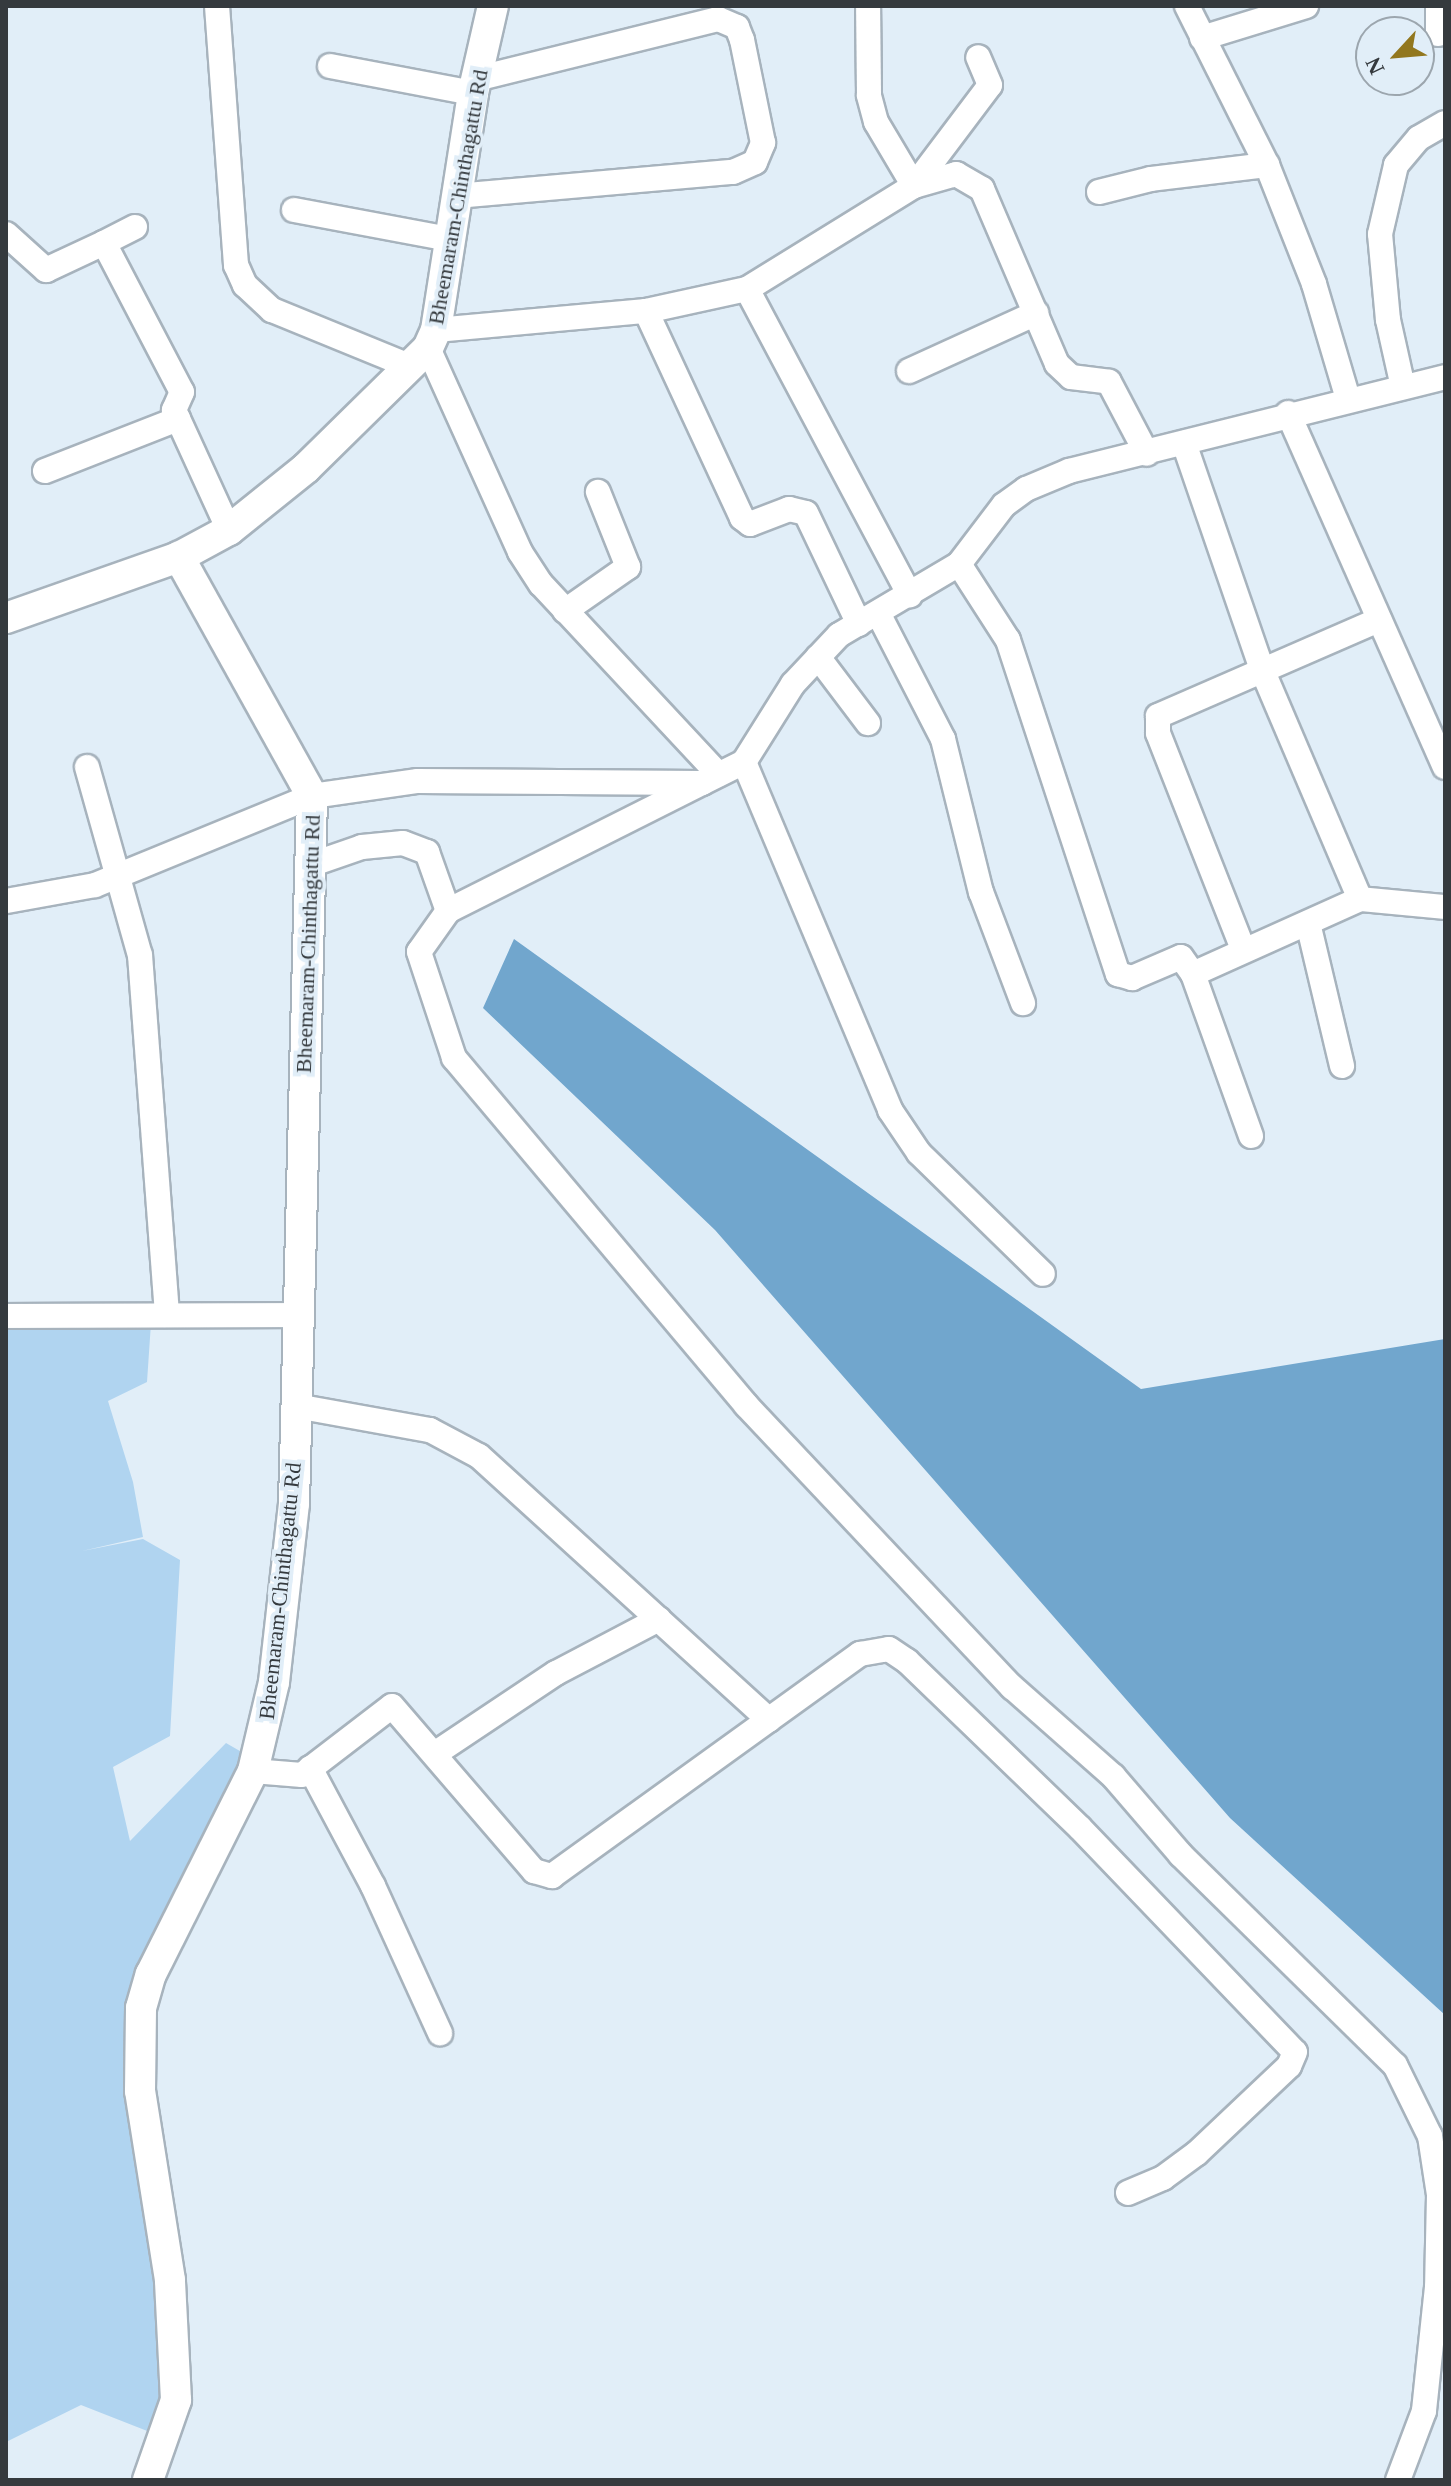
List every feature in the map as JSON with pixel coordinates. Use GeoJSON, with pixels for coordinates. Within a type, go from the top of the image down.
{"type":"FeatureCollection","features":[{"type":"Feature","properties":{"kind":"street"},"geometry":{"type":"LineString","coordinates":[[217,6],[236,265],[245,285],[272,310],[425,348],[646,311],[747,289],[914,186],[956,174],[974,180],[990,199],[1057,364],[1071,377],[1109,382],[1147,454]]}},
{"type":"Feature","properties":{"kind":"street","name":"Bheemaram-Chinthagattu Rd"},"geometry":{"type":"LineString","coordinates":[[425,348],[493,6]]}},
{"type":"Feature","properties":{"kind":"street"},"geometry":{"type":"LineString","coordinates":[[868,6],[869,95],[876,122],[914,186]]}},
{"type":"Feature","properties":{"kind":"street"},"geometry":{"type":"LineString","coordinates":[[1187,6],[1267,165],[1314,284],[1348,399]]}},
{"type":"Feature","properties":{"kind":"street"},"geometry":{"type":"LineString","coordinates":[[1202,38],[1306,6]]}},
{"type":"Feature","properties":{"kind":"street"},"geometry":{"type":"LineString","coordinates":[[1438,6],[1443,37]]}},
{"type":"Feature","properties":{"kind":"street"},"geometry":{"type":"LineString","coordinates":[[330,66],[476,86],[718,19],[737,27],[763,143],[755,162],[733,172],[456,196]]}},
{"type":"Feature","properties":{"kind":"street"},"geometry":{"type":"LineString","coordinates":[[914,186],[990,85],[978,57]]}},
{"type":"Feature","properties":{"kind":"street"},"geometry":{"type":"LineString","coordinates":[[1403,387],[1388,320],[1380,234],[1396,165],[1419,138],[1445,123]]}},
{"type":"Feature","properties":{"kind":"street"},"geometry":{"type":"LineString","coordinates":[[1099,192],[1267,165]]}},
{"type":"Feature","properties":{"kind":"street"},"geometry":{"type":"LineString","coordinates":[[294,210],[449,239]]}},
{"type":"Feature","properties":{"kind":"street"},"geometry":{"type":"LineString","coordinates":[[6,234],[46,270],[135,227]]}},
{"type":"Feature","properties":{"kind":"street"},"geometry":{"type":"LineString","coordinates":[[104,243],[182,392],[174,410],[229,530]]}},
{"type":"Feature","properties":{"kind":"street"},"geometry":{"type":"LineString","coordinates":[[747,289],[910,595]]}},
{"type":"Feature","properties":{"kind":"street"},"geometry":{"type":"LineString","coordinates":[[646,311],[742,518],[750,524],[789,509],[806,513],[943,739],[981,892],[1023,1003]]}},
{"type":"Feature","properties":{"kind":"street"},"geometry":{"type":"LineString","coordinates":[[909,371],[1036,313]]}},
{"type":"Feature","properties":{"kind":"street"},"geometry":{"type":"LineString","coordinates":[[6,618],[179,557],[229,530],[306,468],[425,348]]}},
{"type":"Feature","properties":{"kind":"street"},"geometry":{"type":"LineString","coordinates":[[425,348],[520,552],[565,611],[710,778]]}},
{"type":"Feature","properties":{"kind":"street"},"geometry":{"type":"LineString","coordinates":[[1398,2480],[1424,2411],[1437,2287],[1439,2195],[1430,2136],[1395,2065],[1181,1855],[1113,1776],[1012,1687],[746,1405],[454,1058],[419,952],[448,911],[744,762],[793,684],[839,635],[959,564],[1004,505],[1026,489],[1069,471],[1147,454],[1288,413],[1445,377]]}},
{"type":"Feature","properties":{"kind":"street"},"geometry":{"type":"LineString","coordinates":[[1288,413],[1445,767]]}},
{"type":"Feature","properties":{"kind":"street"},"geometry":{"type":"LineString","coordinates":[[45,471],[178,419]]}},
{"type":"Feature","properties":{"kind":"street"},"geometry":{"type":"LineString","coordinates":[[1184,443],[1261,667],[1360,899]]}},
{"type":"Feature","properties":{"kind":"street"},"geometry":{"type":"LineString","coordinates":[[565,611],[628,567],[598,492]]}},
{"type":"Feature","properties":{"kind":"street","name":"Bheemaram-Chinthagattu Rd"},"geometry":{"type":"LineString","coordinates":[[148,2480],[176,2400],[170,2280],[140,2091],[141,2008],[157,1962],[253,1771],[274,1682],[294,1504],[312,796],[179,557]]}},
{"type":"Feature","properties":{"kind":"street"},"geometry":{"type":"LineString","coordinates":[[959,564],[1008,640],[1118,974],[1132,978],[1181,957],[1193,974],[1251,1136]]}},
{"type":"Feature","properties":{"kind":"street"},"geometry":{"type":"LineString","coordinates":[[1243,949],[1156,723],[1167,708],[1379,620]]}},
{"type":"Feature","properties":{"kind":"street"},"geometry":{"type":"LineString","coordinates":[[818,657],[868,723]]}},
{"type":"Feature","properties":{"kind":"street"},"geometry":{"type":"LineString","coordinates":[[744,762],[890,1110],[919,1153],[1043,1274]]}},
{"type":"Feature","properties":{"kind":"street"},"geometry":{"type":"LineString","coordinates":[[87,767],[140,955],[167,1315]]}},
{"type":"Feature","properties":{"kind":"street"},"geometry":{"type":"LineString","coordinates":[[6,901],[117,876],[312,796],[418,781],[710,778]]}},
{"type":"Feature","properties":{"kind":"street"},"geometry":{"type":"LineString","coordinates":[[310,865],[362,847],[403,843],[427,852],[448,911]]}},
{"type":"Feature","properties":{"kind":"street"},"geometry":{"type":"LineString","coordinates":[[1193,974],[1360,899],[1445,907]]}},
{"type":"Feature","properties":{"kind":"street"},"geometry":{"type":"LineString","coordinates":[[1308,923],[1335,1020],[1342,1066]]}},
{"type":"Feature","properties":{"kind":"street"},"geometry":{"type":"LineString","coordinates":[[6,1316],[299,1315]]}},
{"type":"Feature","properties":{"kind":"street"},"geometry":{"type":"LineString","coordinates":[[296,1406],[401,1423],[452,1439],[479,1456],[769,1720]]}},
{"type":"Feature","properties":{"kind":"street"},"geometry":{"type":"LineString","coordinates":[[436,1753],[556,1673],[659,1619]]}},
{"type":"Feature","properties":{"kind":"street"},"geometry":{"type":"LineString","coordinates":[[253,1771],[293,1778],[392,1706],[436,1753],[534,1871],[552,1876],[860,1654],[877,1648],[898,1655],[1080,1828],[1287,2040],[1295,2057],[1278,2077],[1188,2160],[1128,2193]]}},
{"type":"Feature","properties":{"kind":"street"},"geometry":{"type":"LineString","coordinates":[[310,1768],[373,1886],[440,2033]]}},
{"type":"Feature","properties":{"kind":"shaded area"},"geometry":{"type":"Polygon","coordinates":[[[514,939],[1141,1389],[1445,1339],[1445,2015],[1230,1818],[715,1230],[483,1008],[514,939]]]}},
{"type":"Feature","properties":{"kind":"shaded area"},"geometry":{"type":"Polygon","coordinates":[[[6,1323],[151,1323],[147,1382],[108,1401],[133,1482],[143,1537],[82,1551],[143,1539],[180,1560],[170,1736],[113,1767],[130,1841],[226,1743],[252,1758],[135,1999],[171,2398],[160,2436],[81,2405],[6,2442],[6,1323]]]}}]}
